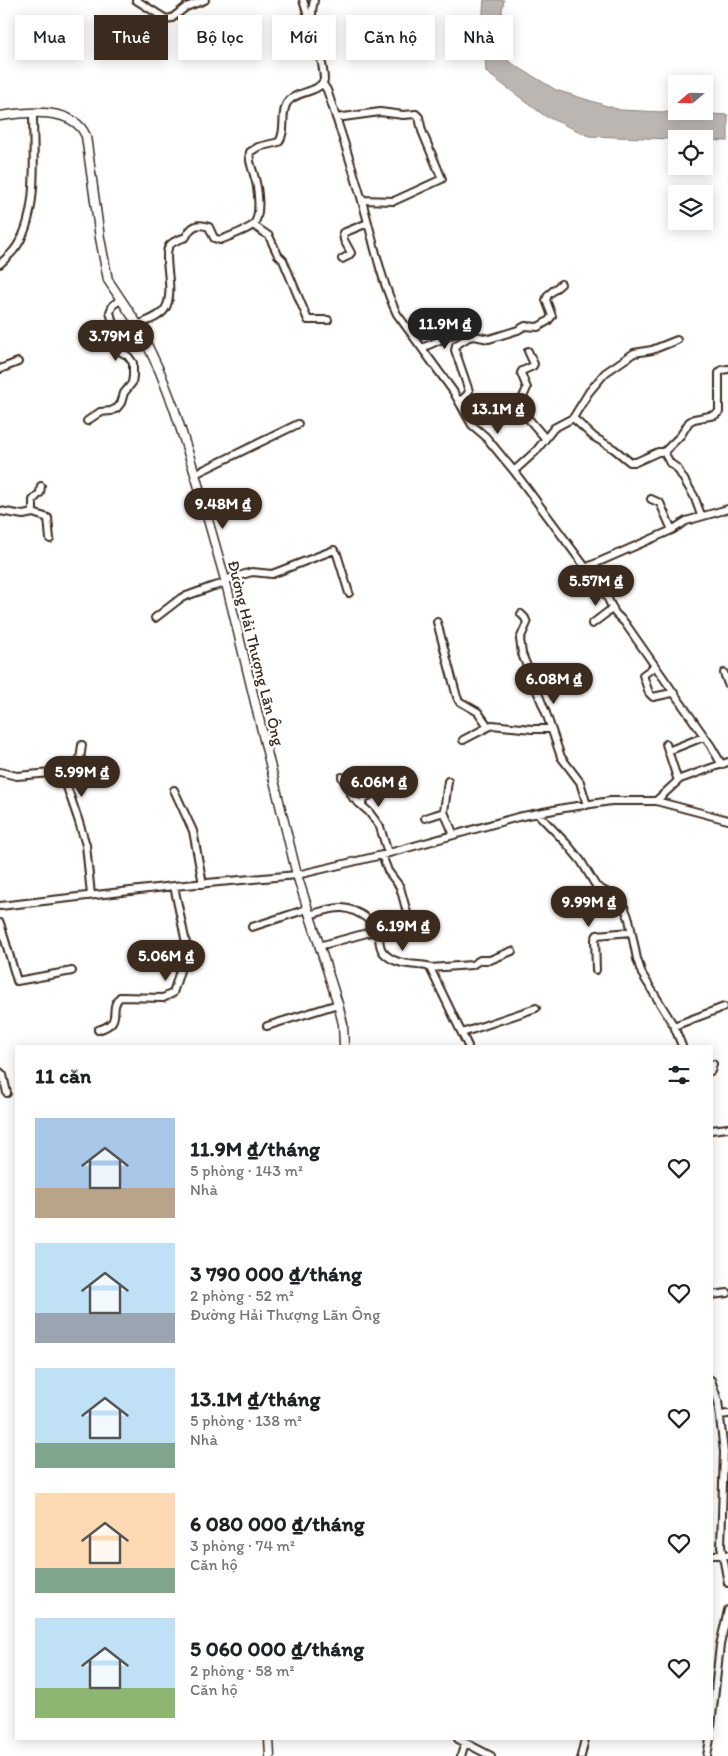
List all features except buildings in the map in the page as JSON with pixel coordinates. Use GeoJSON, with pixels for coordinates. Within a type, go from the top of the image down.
{"type":"FeatureCollection","features":[{"type":"Feature","properties":{"kind":"street"},"geometry":{"type":"LineString","coordinates":[[136,0],[166,18],[172,18],[189,6],[205,0]]}},
{"type":"Feature","properties":{"kind":"street"},"geometry":{"type":"LineString","coordinates":[[303,0],[308,15]]}},
{"type":"Feature","properties":{"kind":"street"},"geometry":{"type":"LineString","coordinates":[[312,15],[314,0]]}},
{"type":"Feature","properties":{"kind":"street"},"geometry":{"type":"LineString","coordinates":[[320,60],[324,77],[323,84],[327,90],[362,200],[392,304],[406,328],[459,402],[474,428],[485,436],[514,471],[606,595],[672,693],[725,763],[678,781],[656,801]]}},
{"type":"Feature","properties":{"kind":"street"},"geometry":{"type":"LineString","coordinates":[[138,326],[160,314],[166,307],[170,278],[167,251],[172,243],[186,237],[190,229],[196,225],[209,227],[214,238],[220,240],[253,225],[259,208],[255,177],[249,160],[250,152],[258,147],[279,142],[283,133],[285,107],[288,102],[294,97],[323,84]]}},
{"type":"Feature","properties":{"kind":"street"},"geometry":{"type":"LineString","coordinates":[[336,118],[380,112],[403,115],[416,114],[419,117],[422,131],[442,179],[394,201],[362,200]]}},
{"type":"Feature","properties":{"kind":"street"},"geometry":{"type":"LineString","coordinates":[[0,264],[15,250],[27,223],[33,192],[34,114]]}},
{"type":"Feature","properties":{"kind":"street","name":"Đường Hải Thượng Lãn Ông"},"geometry":{"type":"LineString","coordinates":[[0,116],[53,114],[77,122],[86,136],[106,274],[110,285],[138,326],[169,392],[195,474],[225,582],[297,875],[338,1004],[343,1024],[344,1045]]}},
{"type":"Feature","properties":{"kind":"street"},"geometry":{"type":"LineString","coordinates":[[342,259],[351,253],[344,240],[343,233],[368,223]]}},
{"type":"Feature","properties":{"kind":"street"},"geometry":{"type":"LineString","coordinates":[[253,225],[270,238],[275,251],[283,260],[308,320],[328,320]]}},
{"type":"Feature","properties":{"kind":"street"},"geometry":{"type":"LineString","coordinates":[[459,402],[467,396],[469,391],[455,350],[456,345],[469,337],[474,336],[489,340],[525,326],[538,327],[552,316],[546,300],[548,295],[561,284]]}},
{"type":"Feature","properties":{"kind":"street"},"geometry":{"type":"LineString","coordinates":[[87,420],[100,412],[111,411],[117,408],[133,380],[132,363],[128,356],[121,352],[110,312],[113,306],[120,300]]}},
{"type":"Feature","properties":{"kind":"street"},"geometry":{"type":"LineString","coordinates":[[422,348],[458,332]]}},
{"type":"Feature","properties":{"kind":"street"},"geometry":{"type":"LineString","coordinates":[[514,471],[536,451],[556,426],[573,418],[589,392],[605,373],[634,353],[652,350],[676,340]]}},
{"type":"Feature","properties":{"kind":"street"},"geometry":{"type":"LineString","coordinates":[[528,351],[534,364],[521,373],[527,388],[519,406],[545,438]]}},
{"type":"Feature","properties":{"kind":"street"},"geometry":{"type":"LineString","coordinates":[[0,369],[18,362]]}},
{"type":"Feature","properties":{"kind":"street"},"geometry":{"type":"LineString","coordinates":[[573,418],[594,437],[614,449],[630,462],[642,460],[658,452],[664,452],[681,434],[689,422],[715,415],[719,412],[719,373],[722,370],[728,369]]}},
{"type":"Feature","properties":{"kind":"street"},"geometry":{"type":"LineString","coordinates":[[195,474],[298,424]]}},
{"type":"Feature","properties":{"kind":"street"},"geometry":{"type":"LineString","coordinates":[[664,452],[670,463],[677,468],[694,496],[701,515]]}},
{"type":"Feature","properties":{"kind":"street"},"geometry":{"type":"LineString","coordinates":[[33,513],[33,500],[40,493],[41,486]]}},
{"type":"Feature","properties":{"kind":"street"},"geometry":{"type":"LineString","coordinates":[[652,499],[660,503],[672,530]]}},
{"type":"Feature","properties":{"kind":"street"},"geometry":{"type":"LineString","coordinates":[[585,568],[672,530],[679,524],[701,515],[728,509]]}},
{"type":"Feature","properties":{"kind":"street"},"geometry":{"type":"LineString","coordinates":[[0,511],[23,515],[33,513],[48,518],[50,539]]}},
{"type":"Feature","properties":{"kind":"street"},"geometry":{"type":"LineString","coordinates":[[155,618],[181,598],[252,572],[272,574],[335,550],[338,554],[349,593]]}},
{"type":"Feature","properties":{"kind":"street"},"geometry":{"type":"LineString","coordinates":[[592,624],[613,608]]}},
{"type":"Feature","properties":{"kind":"street"},"geometry":{"type":"LineString","coordinates":[[521,614],[527,623],[520,639],[522,654],[562,757],[580,782],[587,805]]}},
{"type":"Feature","properties":{"kind":"street"},"geometry":{"type":"LineString","coordinates":[[437,622],[457,697],[459,701],[478,712],[488,726]]}},
{"type":"Feature","properties":{"kind":"street"},"geometry":{"type":"LineString","coordinates":[[654,666],[643,675],[649,693],[653,697],[672,693]]}},
{"type":"Feature","properties":{"kind":"street"},"geometry":{"type":"LineString","coordinates":[[724,673],[728,684]]}},
{"type":"Feature","properties":{"kind":"street"},"geometry":{"type":"LineString","coordinates":[[463,740],[488,726],[496,724],[526,728],[551,728]]}},
{"type":"Feature","properties":{"kind":"street"},"geometry":{"type":"LineString","coordinates":[[668,751],[704,737]]}},
{"type":"Feature","properties":{"kind":"street"},"geometry":{"type":"LineString","coordinates":[[666,744],[678,781]]}},
{"type":"Feature","properties":{"kind":"street"},"geometry":{"type":"LineString","coordinates":[[53,774],[64,768],[77,765],[82,745]]}},
{"type":"Feature","properties":{"kind":"street"},"geometry":{"type":"LineString","coordinates":[[0,772],[17,776],[49,773],[53,774],[67,787],[86,845],[91,895]]}},
{"type":"Feature","properties":{"kind":"street"},"geometry":{"type":"LineString","coordinates":[[361,805],[365,798],[377,791],[388,773]]}},
{"type":"Feature","properties":{"kind":"street"},"geometry":{"type":"LineString","coordinates":[[342,777],[353,798],[380,827],[388,871],[400,887],[409,920]]}},
{"type":"Feature","properties":{"kind":"street"},"geometry":{"type":"LineString","coordinates":[[448,781],[444,812],[454,835]]}},
{"type":"Feature","properties":{"kind":"street"},"geometry":{"type":"LineString","coordinates":[[174,790],[193,831],[202,884]]}},
{"type":"Feature","properties":{"kind":"street"},"geometry":{"type":"LineString","coordinates":[[0,906],[174,886],[297,875],[385,854],[510,819],[611,801],[656,801],[728,820]]}},
{"type":"Feature","properties":{"kind":"street"},"geometry":{"type":"LineString","coordinates":[[425,818],[444,812]]}},
{"type":"Feature","properties":{"kind":"street"},"geometry":{"type":"LineString","coordinates":[[538,814],[581,861],[596,886],[621,902],[629,919],[642,974],[674,1026],[682,1045]]}},
{"type":"Feature","properties":{"kind":"street"},"geometry":{"type":"LineString","coordinates":[[98,1030],[108,1027],[112,1023],[117,1000],[120,998],[163,998],[174,993],[187,948],[174,886]]}},
{"type":"Feature","properties":{"kind":"street"},"geometry":{"type":"LineString","coordinates":[[252,927],[308,912],[349,908],[362,914],[377,928],[380,946],[386,955],[399,962],[430,968],[472,965],[480,960],[490,960],[512,951]]}},
{"type":"Feature","properties":{"kind":"street"},"geometry":{"type":"LineString","coordinates":[[319,946],[377,928],[391,920]]}},
{"type":"Feature","properties":{"kind":"street"},"geometry":{"type":"LineString","coordinates":[[0,923],[17,981],[72,971]]}},
{"type":"Feature","properties":{"kind":"street"},"geometry":{"type":"LineString","coordinates":[[596,970],[597,935],[632,932]]}},
{"type":"Feature","properties":{"kind":"street"},"geometry":{"type":"LineString","coordinates":[[430,968],[468,1045]]}},
{"type":"Feature","properties":{"kind":"street"},"geometry":{"type":"LineString","coordinates":[[267,1026],[280,1020],[338,1004]]}},
{"type":"Feature","properties":{"kind":"street"},"geometry":{"type":"LineString","coordinates":[[674,1026],[724,1007]]}},
{"type":"Feature","properties":{"kind":"street"},"geometry":{"type":"LineString","coordinates":[[462,1033],[536,1008]]}},
{"type":"Feature","properties":{"kind":"street"},"geometry":{"type":"LineString","coordinates":[[0,1072],[3,1075],[6,1093]]}},
{"type":"Feature","properties":{"kind":"street"},"geometry":{"type":"LineString","coordinates":[[713,1130],[728,1128]]}},
{"type":"Feature","properties":{"kind":"street"},"geometry":{"type":"LineString","coordinates":[[713,1295],[728,1293]]}},
{"type":"Feature","properties":{"kind":"street"},"geometry":{"type":"LineString","coordinates":[[713,1388],[726,1451],[725,1554],[728,1583]]}},
{"type":"Feature","properties":{"kind":"street"},"geometry":{"type":"LineString","coordinates":[[720,1415],[728,1414]]}},
{"type":"Feature","properties":{"kind":"street"},"geometry":{"type":"LineString","coordinates":[[713,1708],[720,1645],[728,1610]]}},
{"type":"Feature","properties":{"kind":"street"},"geometry":{"type":"LineString","coordinates":[[269,1740],[270,1756]]}},
{"type":"Feature","properties":{"kind":"street"},"geometry":{"type":"LineString","coordinates":[[460,1740],[491,1756]]}},
{"type":"Feature","properties":{"kind":"street"},"geometry":{"type":"LineString","coordinates":[[580,1756],[584,1740]]}},
{"type":"Feature","properties":{"kind":"street"},"geometry":{"type":"LineString","coordinates":[[707,1756],[710,1740]]}},
{"type":"Feature","properties":{"kind":"street"},"geometry":{"type":"LineString","coordinates":[[461,1756],[465,1743]]}},
{"type":"Feature","properties":{"kind":"shaded area"},"geometry":{"type":"Polygon","coordinates":[[[484,0],[504,0],[503,15],[483,15],[484,0]]]}},
{"type":"Feature","properties":{"kind":"shaded area"},"geometry":{"type":"Polygon","coordinates":[[[485,60],[508,60],[556,90],[620,110],[668,112],[668,120],[713,120],[713,114],[728,115],[728,141],[713,140],[713,130],[668,130],[668,139],[589,136],[545,116],[486,72],[485,60]]]}}]}
